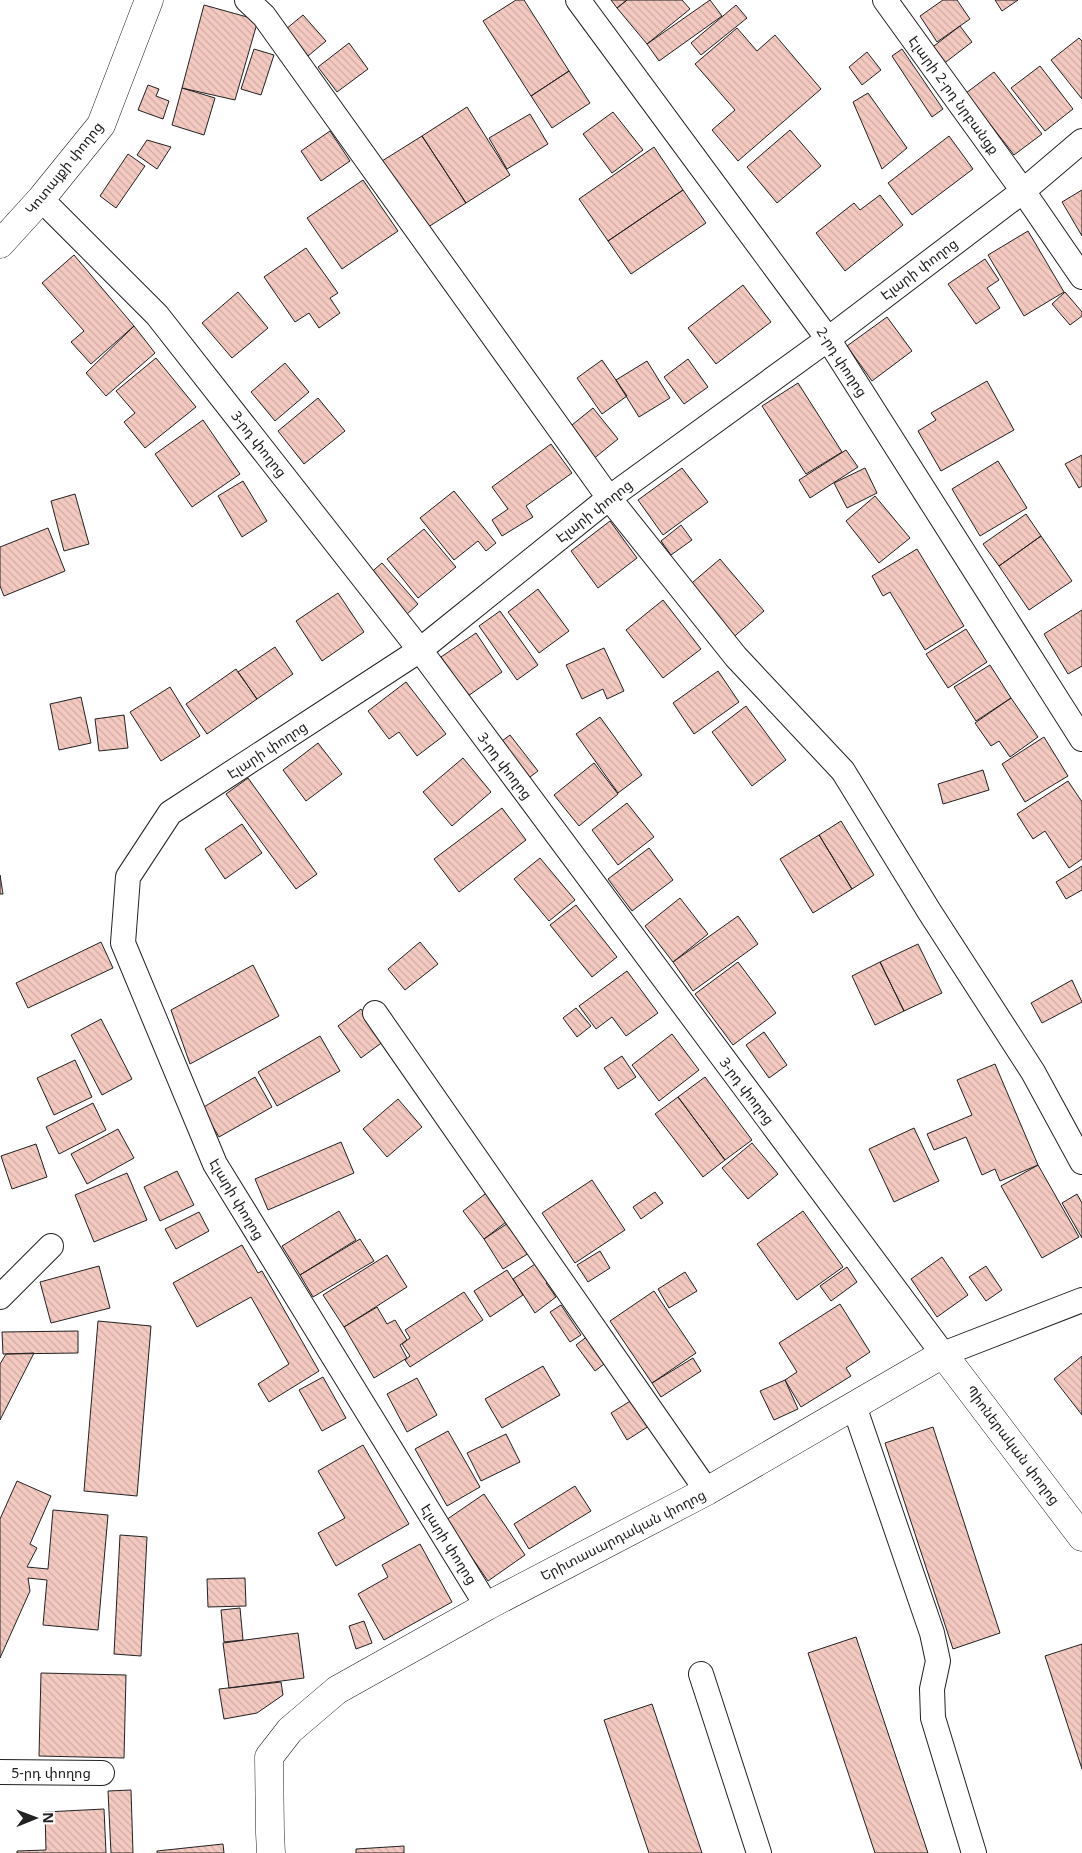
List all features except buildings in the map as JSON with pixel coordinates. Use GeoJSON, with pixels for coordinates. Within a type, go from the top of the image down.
{"type":"FeatureCollection","features":[{"type":"Feature","properties":{"kind":"street","name":"Կոտայքի փողոց"},"geometry":{"type":"LineString","coordinates":[[0,244],[41,199],[101,125],[149,0]]}},
{"type":"Feature","properties":{"kind":"street"},"geometry":{"type":"LineString","coordinates":[[247,0],[264,16],[609,498],[736,657],[843,771],[935,919],[1034,1072],[1082,1162]]}},
{"type":"Feature","properties":{"kind":"street","name":"2-րդ փողոց"},"geometry":{"type":"LineString","coordinates":[[578,0],[828,339],[1082,739]]}},
{"type":"Feature","properties":{"kind":"street","name":"Էլարի 2-րդ նրբանցք"},"geometry":{"type":"LineString","coordinates":[[885,0],[1082,277]]}},
{"type":"Feature","properties":{"kind":"street","name":"Էլարի փողոց"},"geometry":{"type":"LineString","coordinates":[[487,1606],[215,1164],[123,943],[128,876],[170,813],[420,650],[609,498],[828,339],[1022,191],[1082,141]]}},
{"type":"Feature","properties":{"kind":"street","name":"3-րդ փողոց"},"geometry":{"type":"LineString","coordinates":[[41,199],[158,315],[420,650],[943,1354]]}},
{"type":"Feature","properties":{"kind":"street"},"geometry":{"type":"LineString","coordinates":[[375,1013],[707,1491]]}},
{"type":"Feature","properties":{"kind":"street"},"geometry":{"type":"LineString","coordinates":[[0,1297],[51,1246]]}},
{"type":"Feature","properties":{"kind":"street","name":"Երիտասարդական փողոց"},"geometry":{"type":"LineString","coordinates":[[271,1853],[269,1757],[290,1730],[338,1690],[487,1606],[707,1491],[943,1354],[1082,1300]]}},
{"type":"Feature","properties":{"kind":"street","name":"Պիոներական փողոց"},"geometry":{"type":"LineString","coordinates":[[943,1354],[1082,1536]]}},
{"type":"Feature","properties":{"kind":"street"},"geometry":{"type":"LineString","coordinates":[[854,1406],[932,1633],[938,1660],[932,1689],[933,1718],[974,1853]]}},
{"type":"Feature","properties":{"kind":"street"},"geometry":{"type":"LineString","coordinates":[[701,1674],[759,1853]]}},
{"type":"Feature","properties":{"kind":"street","name":"5-րդ փողոց"},"geometry":{"type":"LineString","coordinates":[[0,1772],[102,1773]]}}]}
